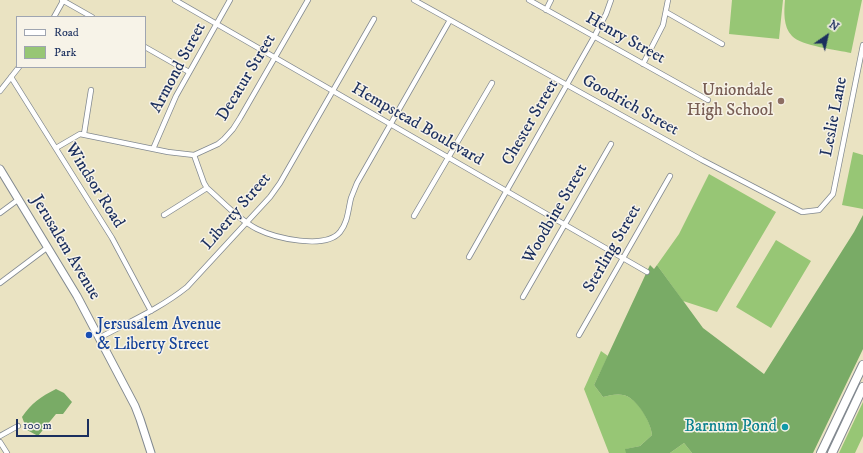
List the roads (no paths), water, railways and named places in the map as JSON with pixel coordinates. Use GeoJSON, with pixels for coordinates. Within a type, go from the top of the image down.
{"type":"FeatureCollection","features":[{"type":"Feature","properties":{"kind":"highway"},"geometry":{"type":"LineString","coordinates":[[821,453],[863,365]]}},
{"type":"Feature","properties":{"kind":"highway"},"geometry":{"type":"LineString","coordinates":[[832,453],[863,387]]}},
{"type":"Feature","properties":{"kind":"main road","name":"Jerusalem Avenue"},"geometry":{"type":"LineString","coordinates":[[0,169],[77,296],[138,412],[151,453]]}},
{"type":"Feature","properties":{"kind":"street"},"geometry":{"type":"LineString","coordinates":[[55,16],[63,0],[90,16]]}},
{"type":"Feature","properties":{"kind":"street","name":"Hempstead Boulevard"},"geometry":{"type":"LineString","coordinates":[[175,0],[647,272]]}},
{"type":"Feature","properties":{"kind":"street","name":"Armond Street"},"geometry":{"type":"LineString","coordinates":[[153,149],[176,96],[230,0]]}},
{"type":"Feature","properties":{"kind":"street","name":"Decatur Street"},"geometry":{"type":"LineString","coordinates":[[194,155],[218,144],[230,133],[308,0]]}},
{"type":"Feature","properties":{"kind":"street","name":"Goodrich Street"},"geometry":{"type":"LineString","coordinates":[[414,0],[422,2],[450,20],[702,160],[802,212],[819,210],[833,194]]}},
{"type":"Feature","properties":{"kind":"street","name":"Henry Street"},"geometry":{"type":"LineString","coordinates":[[528,0],[708,100]]}},
{"type":"Feature","properties":{"kind":"street"},"geometry":{"type":"LineString","coordinates":[[546,10],[551,0]]}},
{"type":"Feature","properties":{"kind":"street","name":"Chester Street"},"geometry":{"type":"LineString","coordinates":[[469,257],[567,85],[606,14],[611,0]]}},
{"type":"Feature","properties":{"kind":"street"},"geometry":{"type":"LineString","coordinates":[[643,64],[660,31],[668,0]]}},
{"type":"Feature","properties":{"kind":"street"},"geometry":{"type":"LineString","coordinates":[[666,12],[722,44]]}},
{"type":"Feature","properties":{"kind":"street","name":"Liberty Street"},"geometry":{"type":"LineString","coordinates":[[99,338],[172,299],[187,287],[270,197],[280,183],[374,19]]}},
{"type":"Feature","properties":{"kind":"street"},"geometry":{"type":"LineString","coordinates":[[56,148],[80,134],[84,134],[168,152],[194,155],[207,188],[256,228],[270,234],[292,239],[319,242],[329,240],[335,237],[345,224],[357,183],[450,20]]}},
{"type":"Feature","properties":{"kind":"street","name":"Leslie Lane"},"geometry":{"type":"LineString","coordinates":[[833,194],[863,45]]}},
{"type":"Feature","properties":{"kind":"street"},"geometry":{"type":"LineString","coordinates":[[146,49],[189,72]]}},
{"type":"Feature","properties":{"kind":"street"},"geometry":{"type":"LineString","coordinates":[[0,91],[18,68]]}},
{"type":"Feature","properties":{"kind":"street","name":"Windsor Road"},"geometry":{"type":"LineString","coordinates":[[11,77],[112,238],[151,310]]}},
{"type":"Feature","properties":{"kind":"street"},"geometry":{"type":"LineString","coordinates":[[414,216],[492,83]]}},
{"type":"Feature","properties":{"kind":"street"},"geometry":{"type":"LineString","coordinates":[[84,134],[91,90]]}},
{"type":"Feature","properties":{"kind":"street","name":"Woodbine Street"},"geometry":{"type":"LineString","coordinates":[[523,297],[611,144]]}},
{"type":"Feature","properties":{"kind":"street","name":"Sterling Street"},"geometry":{"type":"LineString","coordinates":[[579,335],[670,176]]}},
{"type":"Feature","properties":{"kind":"street"},"geometry":{"type":"LineString","coordinates":[[164,215],[207,188]]}},
{"type":"Feature","properties":{"kind":"street"},"geometry":{"type":"LineString","coordinates":[[0,213],[19,199]]}},
{"type":"Feature","properties":{"kind":"street"},"geometry":{"type":"LineString","coordinates":[[0,282],[48,247]]}},
{"type":"Feature","properties":{"kind":"street"},"geometry":{"type":"LineString","coordinates":[[0,436],[18,426]]}},
{"type":"Feature","properties":{"kind":"street"},"geometry":{"type":"LineString","coordinates":[[0,442],[7,453]]}},
{"type":"Feature","properties":{"kind":"place","name":"Uniondale High School"},"geometry":{"type":"Point","coordinates":[781,101]}},
{"type":"Feature","properties":{"kind":"place","name":"Jersusalem Avenue & Liberty Street"},"geometry":{"type":"Point","coordinates":[89,335]}},
{"type":"Feature","properties":{"kind":"place","name":"Barnum Pond"},"geometry":{"type":"Point","coordinates":[785,427]}}]}
